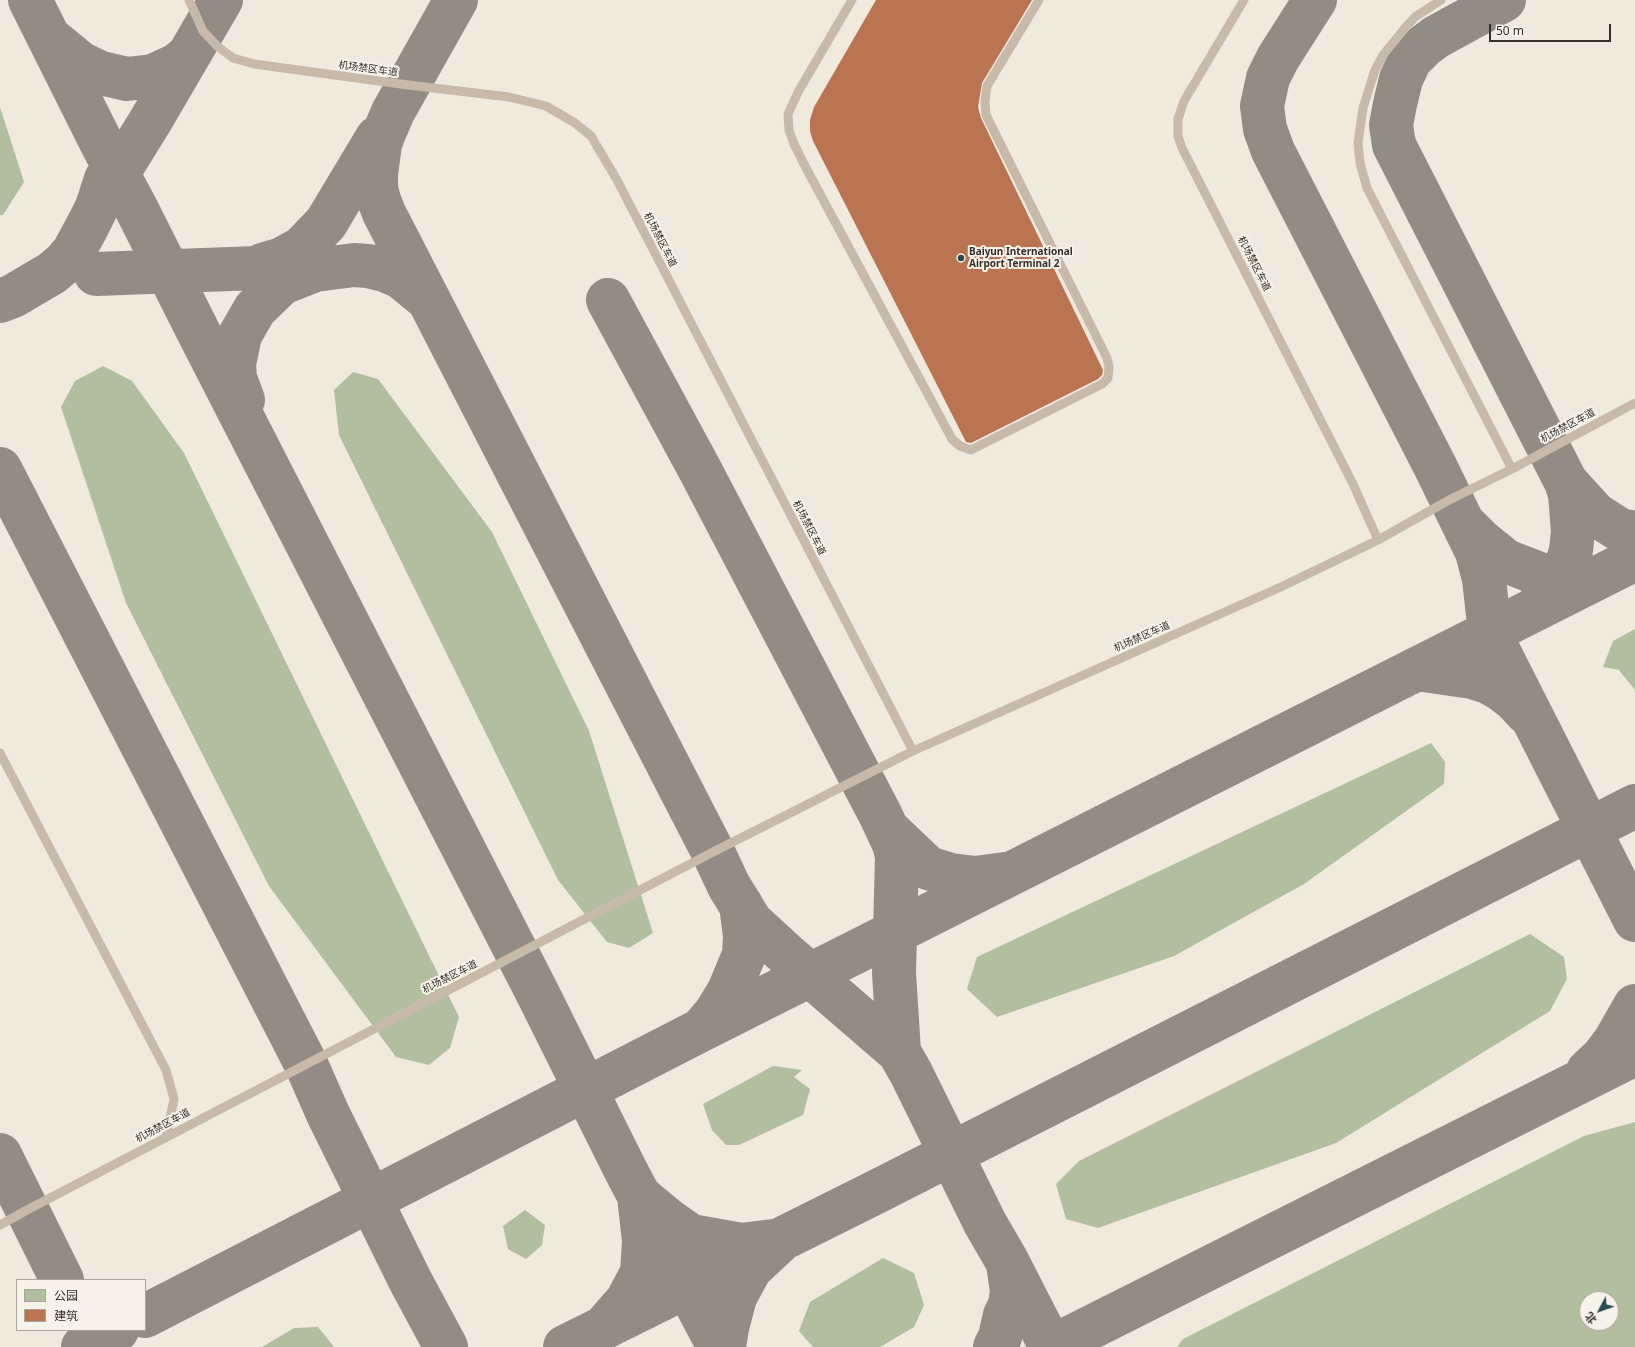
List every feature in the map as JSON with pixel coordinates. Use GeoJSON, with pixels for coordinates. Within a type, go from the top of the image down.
{"type":"FeatureCollection","features":[{"type":"Feature","properties":{"kind":"lane","name":"机场禁区车道"},"geometry":{"type":"LineString","coordinates":[[189,0],[203,31],[217,46],[234,58],[262,65],[408,85],[509,96],[546,106],[575,122],[591,136],[617,180],[913,751]]}},
{"type":"Feature","properties":{"kind":"lane"},"geometry":{"type":"LineString","coordinates":[[852,0],[798,92],[788,114],[789,130],[806,168],[952,439],[960,446],[971,450],[1102,384],[1108,378],[1109,367],[1107,358],[986,115],[985,101],[987,86],[1038,0]]}},
{"type":"Feature","properties":{"kind":"lane","name":"机场禁区车道"},"geometry":{"type":"LineString","coordinates":[[1244,0],[1184,101],[1178,119],[1178,136],[1353,484],[1378,540]]}},
{"type":"Feature","properties":{"kind":"lane"},"geometry":{"type":"LineString","coordinates":[[1441,0],[1414,18],[1383,55],[1375,70],[1363,108],[1358,142],[1360,163],[1367,188],[1512,469]]}},
{"type":"Feature","properties":{"kind":"lane","name":"机场禁区车道"},"geometry":{"type":"LineString","coordinates":[[0,1225],[706,856],[913,751],[1268,592],[1378,540],[1450,499],[1512,469],[1635,403]]}},
{"type":"Feature","properties":{"kind":"lane"},"geometry":{"type":"LineString","coordinates":[[0,753],[166,1070],[174,1099],[166,1137]]}},
{"type":"Feature","properties":{"kind":"green space"},"geometry":{"type":"Polygon","coordinates":[[[0,107],[24,182],[3,215],[0,215],[0,107]]]}},
{"type":"Feature","properties":{"kind":"green space"},"geometry":{"type":"Polygon","coordinates":[[[103,366],[132,381],[184,453],[459,1017],[450,1048],[429,1065],[396,1057],[269,886],[126,603],[61,407],[75,381],[103,366]]]}},
{"type":"Feature","properties":{"kind":"green space"},"geometry":{"type":"Polygon","coordinates":[[[353,372],[378,379],[492,532],[589,731],[653,933],[629,948],[607,942],[558,880],[339,435],[334,390],[353,372]]]}},
{"type":"Feature","properties":{"kind":"green space"},"geometry":{"type":"Polygon","coordinates":[[[1635,629],[1635,690],[1619,670],[1603,667],[1613,641],[1635,629]]]}},
{"type":"Feature","properties":{"kind":"green space"},"geometry":{"type":"Polygon","coordinates":[[[1431,743],[1445,762],[1444,784],[1304,884],[1174,956],[997,1017],[967,989],[977,957],[1431,743]]]}},
{"type":"Feature","properties":{"kind":"green space"},"geometry":{"type":"Polygon","coordinates":[[[1530,934],[1564,957],[1567,979],[1550,1011],[1336,1143],[1098,1228],[1066,1219],[1056,1184],[1079,1161],[1530,934]]]}},
{"type":"Feature","properties":{"kind":"green space"},"geometry":{"type":"Polygon","coordinates":[[[773,1066],[802,1070],[794,1077],[810,1089],[803,1115],[739,1145],[726,1145],[712,1130],[703,1104],[773,1066]]]}},
{"type":"Feature","properties":{"kind":"green space"},"geometry":{"type":"Polygon","coordinates":[[[1635,1122],[1635,1347],[1177,1347],[1183,1339],[1584,1136],[1635,1122]]]}},
{"type":"Feature","properties":{"kind":"green space"},"geometry":{"type":"Polygon","coordinates":[[[525,1210],[545,1225],[542,1245],[526,1259],[508,1249],[503,1226],[525,1210]]]}},
{"type":"Feature","properties":{"kind":"green space"},"geometry":{"type":"Polygon","coordinates":[[[883,1258],[914,1273],[924,1305],[914,1327],[880,1347],[813,1347],[799,1331],[810,1302],[883,1258]]]}},
{"type":"Feature","properties":{"kind":"green space"},"geometry":{"type":"Polygon","coordinates":[[[318,1327],[334,1347],[262,1347],[294,1328],[318,1327]]]}},
{"type":"Feature","properties":{"kind":"building","name":"Baiyun International Airport Terminal 2"},"geometry":{"type":"Polygon","coordinates":[[[876,0],[1032,0],[982,83],[978,107],[981,118],[1103,370],[1102,375],[1098,379],[971,443],[966,442],[813,141],[810,131],[810,120],[814,107],[876,0]]]}},
{"type":"Feature","properties":{"kind":"taxiway"},"geometry":{"type":"LineString","coordinates":[[30,0],[103,146],[538,994],[625,1169],[719,1347]]}},
{"type":"Feature","properties":{"kind":"taxiway"},"geometry":{"type":"LineString","coordinates":[[97,207],[151,120],[221,0]]}},
{"type":"Feature","properties":{"kind":"taxiway"},"geometry":{"type":"LineString","coordinates":[[456,0],[393,112],[380,144],[376,174],[376,188],[384,213],[713,852],[729,886],[751,922],[899,1052],[911,1073],[985,1223],[1007,1261],[1051,1347]]}},
{"type":"Feature","properties":{"kind":"taxiway"},"geometry":{"type":"LineString","coordinates":[[1315,0],[1278,58],[1268,78],[1262,106],[1265,129],[1273,151],[1435,466],[1477,552],[1484,579],[1488,615],[1497,648],[1635,920]]}},
{"type":"Feature","properties":{"kind":"taxiway"},"geometry":{"type":"LineString","coordinates":[[1504,0],[1436,37],[1424,46],[1410,60],[1401,79],[1391,125],[1394,145],[1566,482],[1570,494],[1573,532],[1568,561],[1536,609]]}},
{"type":"Feature","properties":{"kind":"taxiway"},"geometry":{"type":"LineString","coordinates":[[52,40],[80,63],[101,73],[127,79],[153,76],[177,65],[187,57]]}},
{"type":"Feature","properties":{"kind":"taxiway"},"geometry":{"type":"LineString","coordinates":[[262,265],[282,259],[302,248],[326,223],[377,138]]}},
{"type":"Feature","properties":{"kind":"taxiway"},"geometry":{"type":"LineString","coordinates":[[0,301],[13,296],[52,273],[64,263],[74,251],[89,223],[97,207],[106,179]]}},
{"type":"Feature","properties":{"kind":"taxiway"},"geometry":{"type":"LineString","coordinates":[[243,400],[235,378],[234,364],[240,335],[255,309],[282,283],[315,270],[354,265],[368,266],[385,270],[401,277],[429,300]]}},
{"type":"Feature","properties":{"kind":"taxiway"},"geometry":{"type":"LineString","coordinates":[[96,274],[311,266]]}},
{"type":"Feature","properties":{"kind":"taxiway"},"geometry":{"type":"LineString","coordinates":[[608,300],[699,468],[881,816],[894,844],[897,856],[894,973],[899,1052]]}},
{"type":"Feature","properties":{"kind":"taxiway"},"geometry":{"type":"LineString","coordinates":[[0,469],[306,1064],[328,1114],[411,1282],[446,1347]]}},
{"type":"Feature","properties":{"kind":"taxiway"},"geometry":{"type":"LineString","coordinates":[[1566,482],[1595,514],[1620,530],[1635,533]]}},
{"type":"Feature","properties":{"kind":"taxiway"},"geometry":{"type":"LineString","coordinates":[[1465,525],[1480,540],[1506,561],[1542,575],[1571,578],[1586,576]]}},
{"type":"Feature","properties":{"kind":"taxiway"},"geometry":{"type":"LineString","coordinates":[[146,1315],[699,1031],[1635,559]]}},
{"type":"Feature","properties":{"kind":"taxiway"},"geometry":{"type":"LineString","coordinates":[[1417,669],[1472,677],[1488,682],[1515,700],[1527,713]]}},
{"type":"Feature","properties":{"kind":"taxiway"},"geometry":{"type":"LineString","coordinates":[[565,1347],[872,1194],[1635,806]]}},
{"type":"Feature","properties":{"kind":"taxiway"},"geometry":{"type":"LineString","coordinates":[[888,830],[928,868],[951,875],[975,878],[1005,874]]}},
{"type":"Feature","properties":{"kind":"taxiway"},"geometry":{"type":"LineString","coordinates":[[701,1030],[715,1014],[729,991],[744,955],[745,936],[741,905]]}},
{"type":"Feature","properties":{"kind":"taxiway"},"geometry":{"type":"LineString","coordinates":[[1588,1071],[1603,1057],[1615,1041],[1635,1006]]}},
{"type":"Feature","properties":{"kind":"taxiway"},"geometry":{"type":"LineString","coordinates":[[1052,1347],[1635,1054]]}},
{"type":"Feature","properties":{"kind":"taxiway"},"geometry":{"type":"LineString","coordinates":[[0,1155],[62,1279]]}},
{"type":"Feature","properties":{"kind":"taxiway"},"geometry":{"type":"LineString","coordinates":[[606,1325],[627,1301],[642,1273],[644,1241],[639,1196],[668,1220],[691,1236],[741,1245],[781,1240],[750,1269],[735,1297],[724,1347]]}},
{"type":"Feature","properties":{"kind":"taxiway"},"geometry":{"type":"LineString","coordinates":[[995,1347],[1000,1337],[1005,1315],[1010,1305],[1012,1291],[1008,1264]]}},
{"type":"Feature","properties":{"kind":"taxiway"},"geometry":{"type":"LineString","coordinates":[[83,1347],[115,1331]]}},
{"type":"Feature","properties":{"kind":"place","name":"Baiyun International Airport Terminal 2"},"geometry":{"type":"Point","coordinates":[961,258]}}]}
